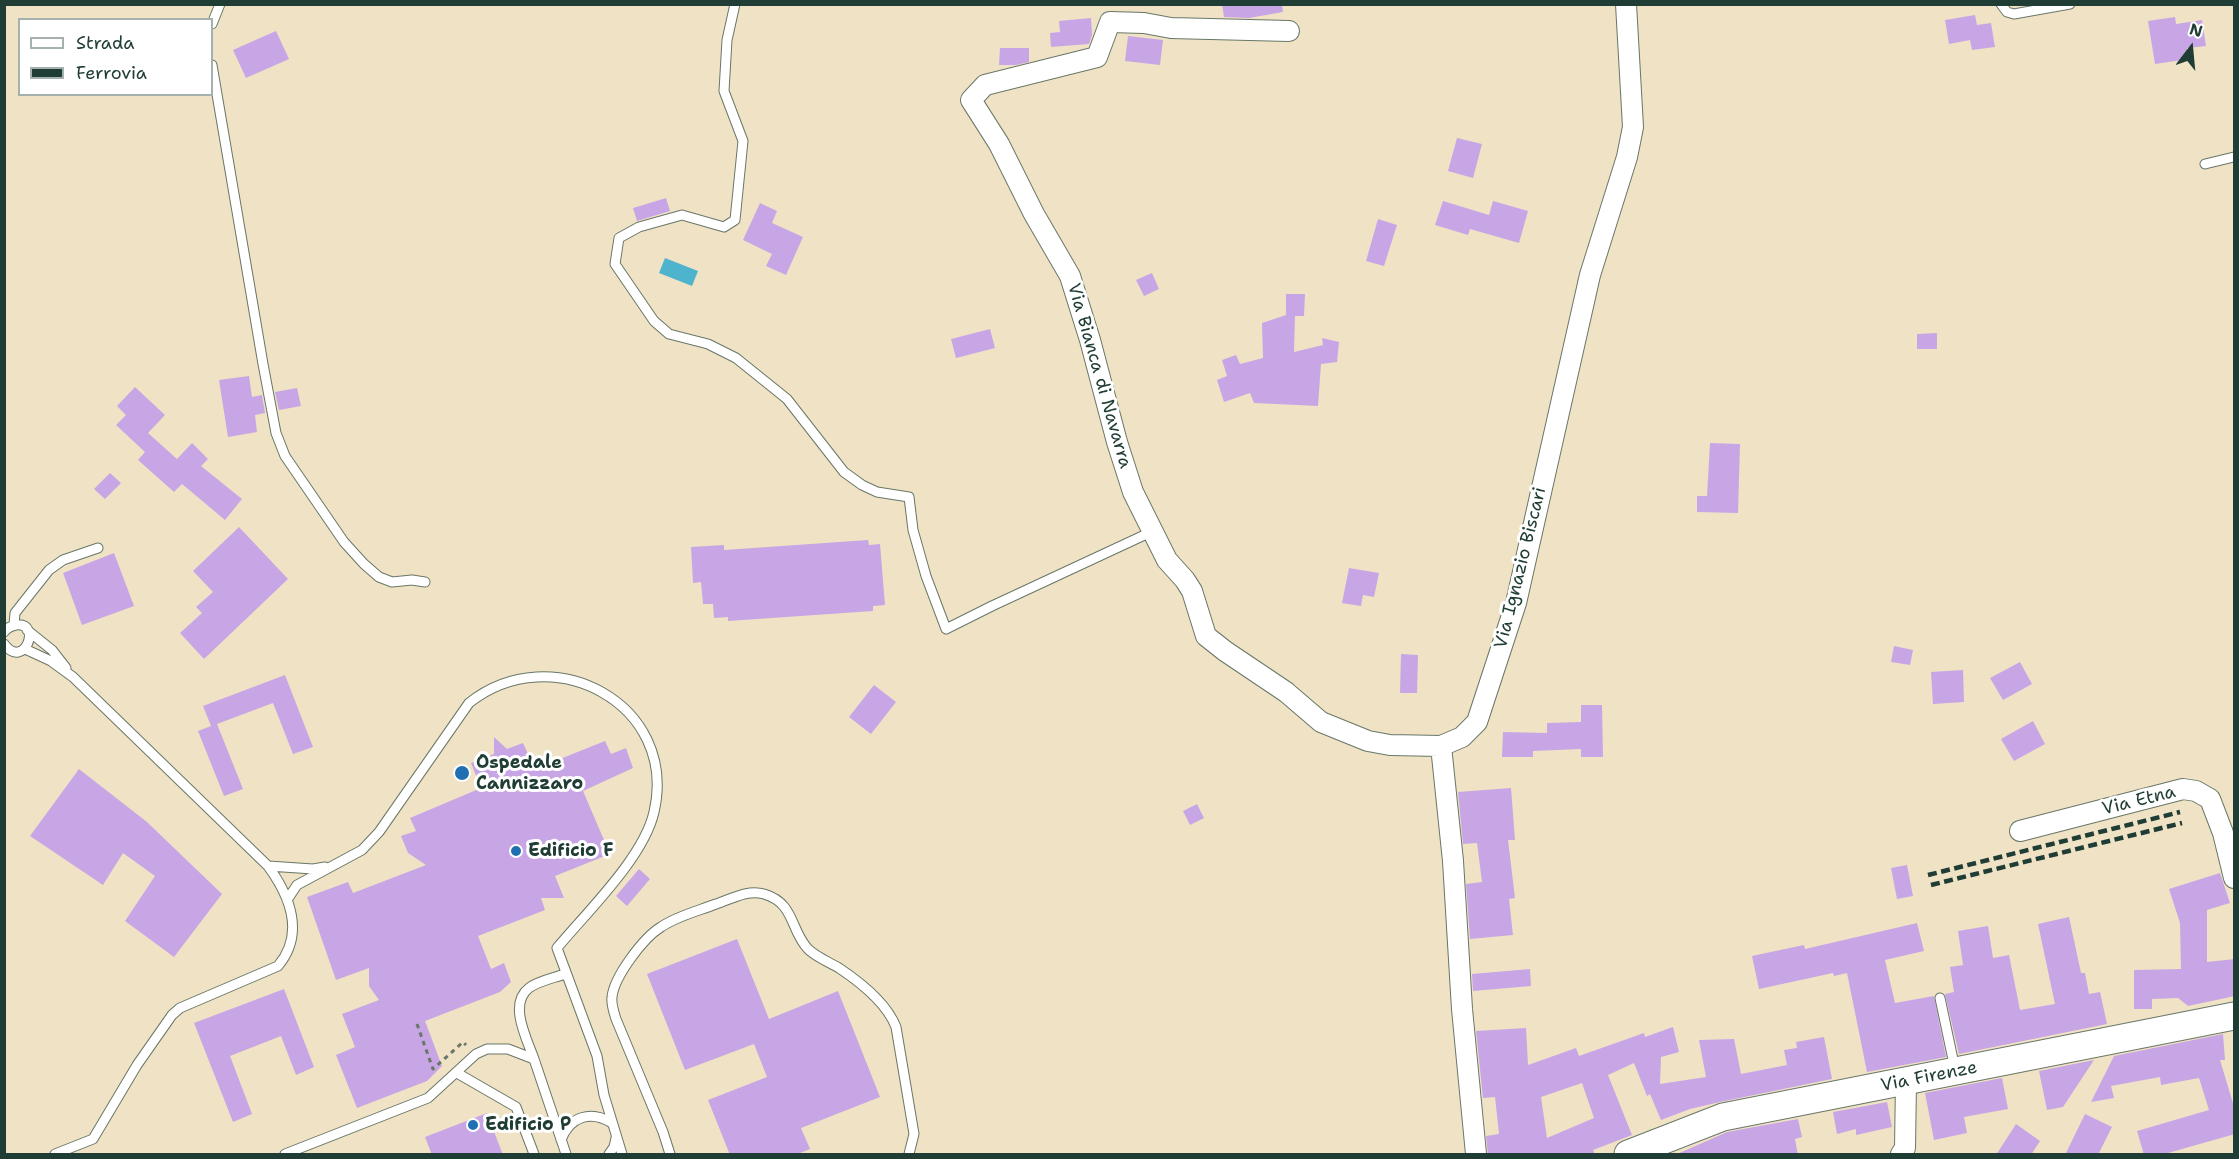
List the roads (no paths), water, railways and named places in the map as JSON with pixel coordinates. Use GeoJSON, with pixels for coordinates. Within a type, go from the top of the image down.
{"type":"FeatureCollection","features":[{"type":"Feature","properties":{"kind":"street","name":"Via Ignazio Biscari"},"geometry":{"type":"LineString","coordinates":[[1440,746],[1462,737],[1477,722],[1516,603],[1590,275],[1627,157],[1634,126],[1626,4]]}},
{"type":"Feature","properties":{"kind":"street","name":"Via Bianca di Navarra"},"geometry":{"type":"LineString","coordinates":[[1289,32],[1171,28],[1144,23],[1110,22],[1097,57],[985,85],[971,100],[999,144],[1034,214],[1071,276],[1117,442],[1134,492],[1151,532],[1167,560],[1192,591],[1206,636],[1286,692],[1321,723],[1368,741],[1390,745],[1440,746]]}},
{"type":"Feature","properties":{"kind":"street"},"geometry":{"type":"LineString","coordinates":[[1440,746],[1453,861],[1462,1009],[1476,1155]]}},
{"type":"Feature","properties":{"kind":"street","name":"Via Etna"},"geometry":{"type":"LineString","coordinates":[[2020,831],[2183,789],[2196,791],[2210,799],[2223,833],[2235,879]]}},
{"type":"Feature","properties":{"kind":"street","name":"Via Firenze"},"geometry":{"type":"LineString","coordinates":[[1628,1155],[1723,1117],[2235,1016]]}},
{"type":"Feature","properties":{"kind":"street"},"geometry":{"type":"LineString","coordinates":[[1901,1155],[1905,1148],[1906,1082]]}},
{"type":"Feature","properties":{"kind":"lane"},"geometry":{"type":"LineString","coordinates":[[213,22],[220,4]]}},
{"type":"Feature","properties":{"kind":"lane"},"geometry":{"type":"LineString","coordinates":[[735,4],[728,40],[724,91],[743,141],[735,220],[724,226],[682,215],[639,227],[619,238],[615,264],[654,321],[669,334],[708,344],[751,369],[787,399],[844,472],[862,485],[877,492],[909,497],[913,530],[926,576],[946,629],[1151,532]]}},
{"type":"Feature","properties":{"kind":"lane"},"geometry":{"type":"LineString","coordinates":[[2001,4],[2007,12],[2014,14],[2070,4]]}},
{"type":"Feature","properties":{"kind":"lane"},"geometry":{"type":"LineString","coordinates":[[213,71],[262,364],[276,433],[285,456],[344,542],[364,564],[379,577],[392,582],[412,580],[425,582]]}},
{"type":"Feature","properties":{"kind":"lane"},"geometry":{"type":"LineString","coordinates":[[2205,164],[2235,158]]}},
{"type":"Feature","properties":{"kind":"lane"},"geometry":{"type":"LineString","coordinates":[[7,628],[15,613],[50,570],[63,560],[98,548]]}},
{"type":"Feature","properties":{"kind":"lane"},"geometry":{"type":"LineString","coordinates":[[7,628],[21,625],[52,650],[73,677],[268,866],[280,882],[294,927],[287,955],[278,966],[180,1008],[172,1015],[137,1065],[93,1139],[55,1155]]}},
{"type":"Feature","properties":{"kind":"lane"},"geometry":{"type":"LineString","coordinates":[[5,646],[19,652],[25,649],[29,644],[30,636],[27,629]]}},
{"type":"Feature","properties":{"kind":"lane"},"geometry":{"type":"LineString","coordinates":[[25,649],[51,661],[73,677]]}},
{"type":"Feature","properties":{"kind":"lane"},"geometry":{"type":"LineString","coordinates":[[287,900],[297,885],[362,850],[379,832],[469,703],[483,692],[505,682],[544,676],[576,680],[594,687],[622,707],[647,740],[658,776],[651,825],[642,844],[557,948],[597,1056],[604,1095],[622,1155]]}},
{"type":"Feature","properties":{"kind":"lane"},"geometry":{"type":"LineString","coordinates":[[268,866],[313,869],[336,865]]}},
{"type":"Feature","properties":{"kind":"lane"},"geometry":{"type":"LineString","coordinates":[[670,1155],[659,1122],[616,1019],[612,996],[622,973],[641,946],[660,927],[752,892],[781,902],[809,950],[851,977],[891,1015],[896,1027],[914,1134],[909,1155]]}},
{"type":"Feature","properties":{"kind":"lane"},"geometry":{"type":"LineString","coordinates":[[565,974],[530,987],[520,998],[518,1008],[566,1155]]}},
{"type":"Feature","properties":{"kind":"lane"},"geometry":{"type":"LineString","coordinates":[[1940,998],[1956,1072]]}},
{"type":"Feature","properties":{"kind":"lane"},"geometry":{"type":"LineString","coordinates":[[285,1155],[428,1098],[476,1054],[497,1048],[508,1049],[534,1059]]}},
{"type":"Feature","properties":{"kind":"lane"},"geometry":{"type":"LineString","coordinates":[[457,1073],[516,1107],[534,1155]]}},
{"type":"Feature","properties":{"kind":"lane"},"geometry":{"type":"LineString","coordinates":[[561,1140],[565,1130],[581,1117],[592,1115],[603,1117],[612,1123]]}},
{"type":"Feature","properties":{"kind":"lane"},"geometry":{"type":"LineString","coordinates":[[609,1155],[614,1147],[616,1136]]}},
{"type":"Feature","properties":{"kind":"water"},"geometry":{"type":"Polygon","coordinates":[[[665,258],[698,271],[692,286],[659,273],[665,258]]]}},
{"type":"Feature","properties":{"kind":"railway"},"geometry":{"type":"LineString","coordinates":[[1928,875],[2180,812]]}},
{"type":"Feature","properties":{"kind":"railway"},"geometry":{"type":"LineString","coordinates":[[1931,885],[2182,823]]}},
{"type":"Feature","properties":{"kind":"place","name":"Ospedale Cannizzaro"},"geometry":{"type":"Point","coordinates":[462,773]}},
{"type":"Feature","properties":{"kind":"place","name":"Edificio F"},"geometry":{"type":"Point","coordinates":[516,851]}},
{"type":"Feature","properties":{"kind":"place","name":"Edificio P"},"geometry":{"type":"Point","coordinates":[473,1125]}}]}
